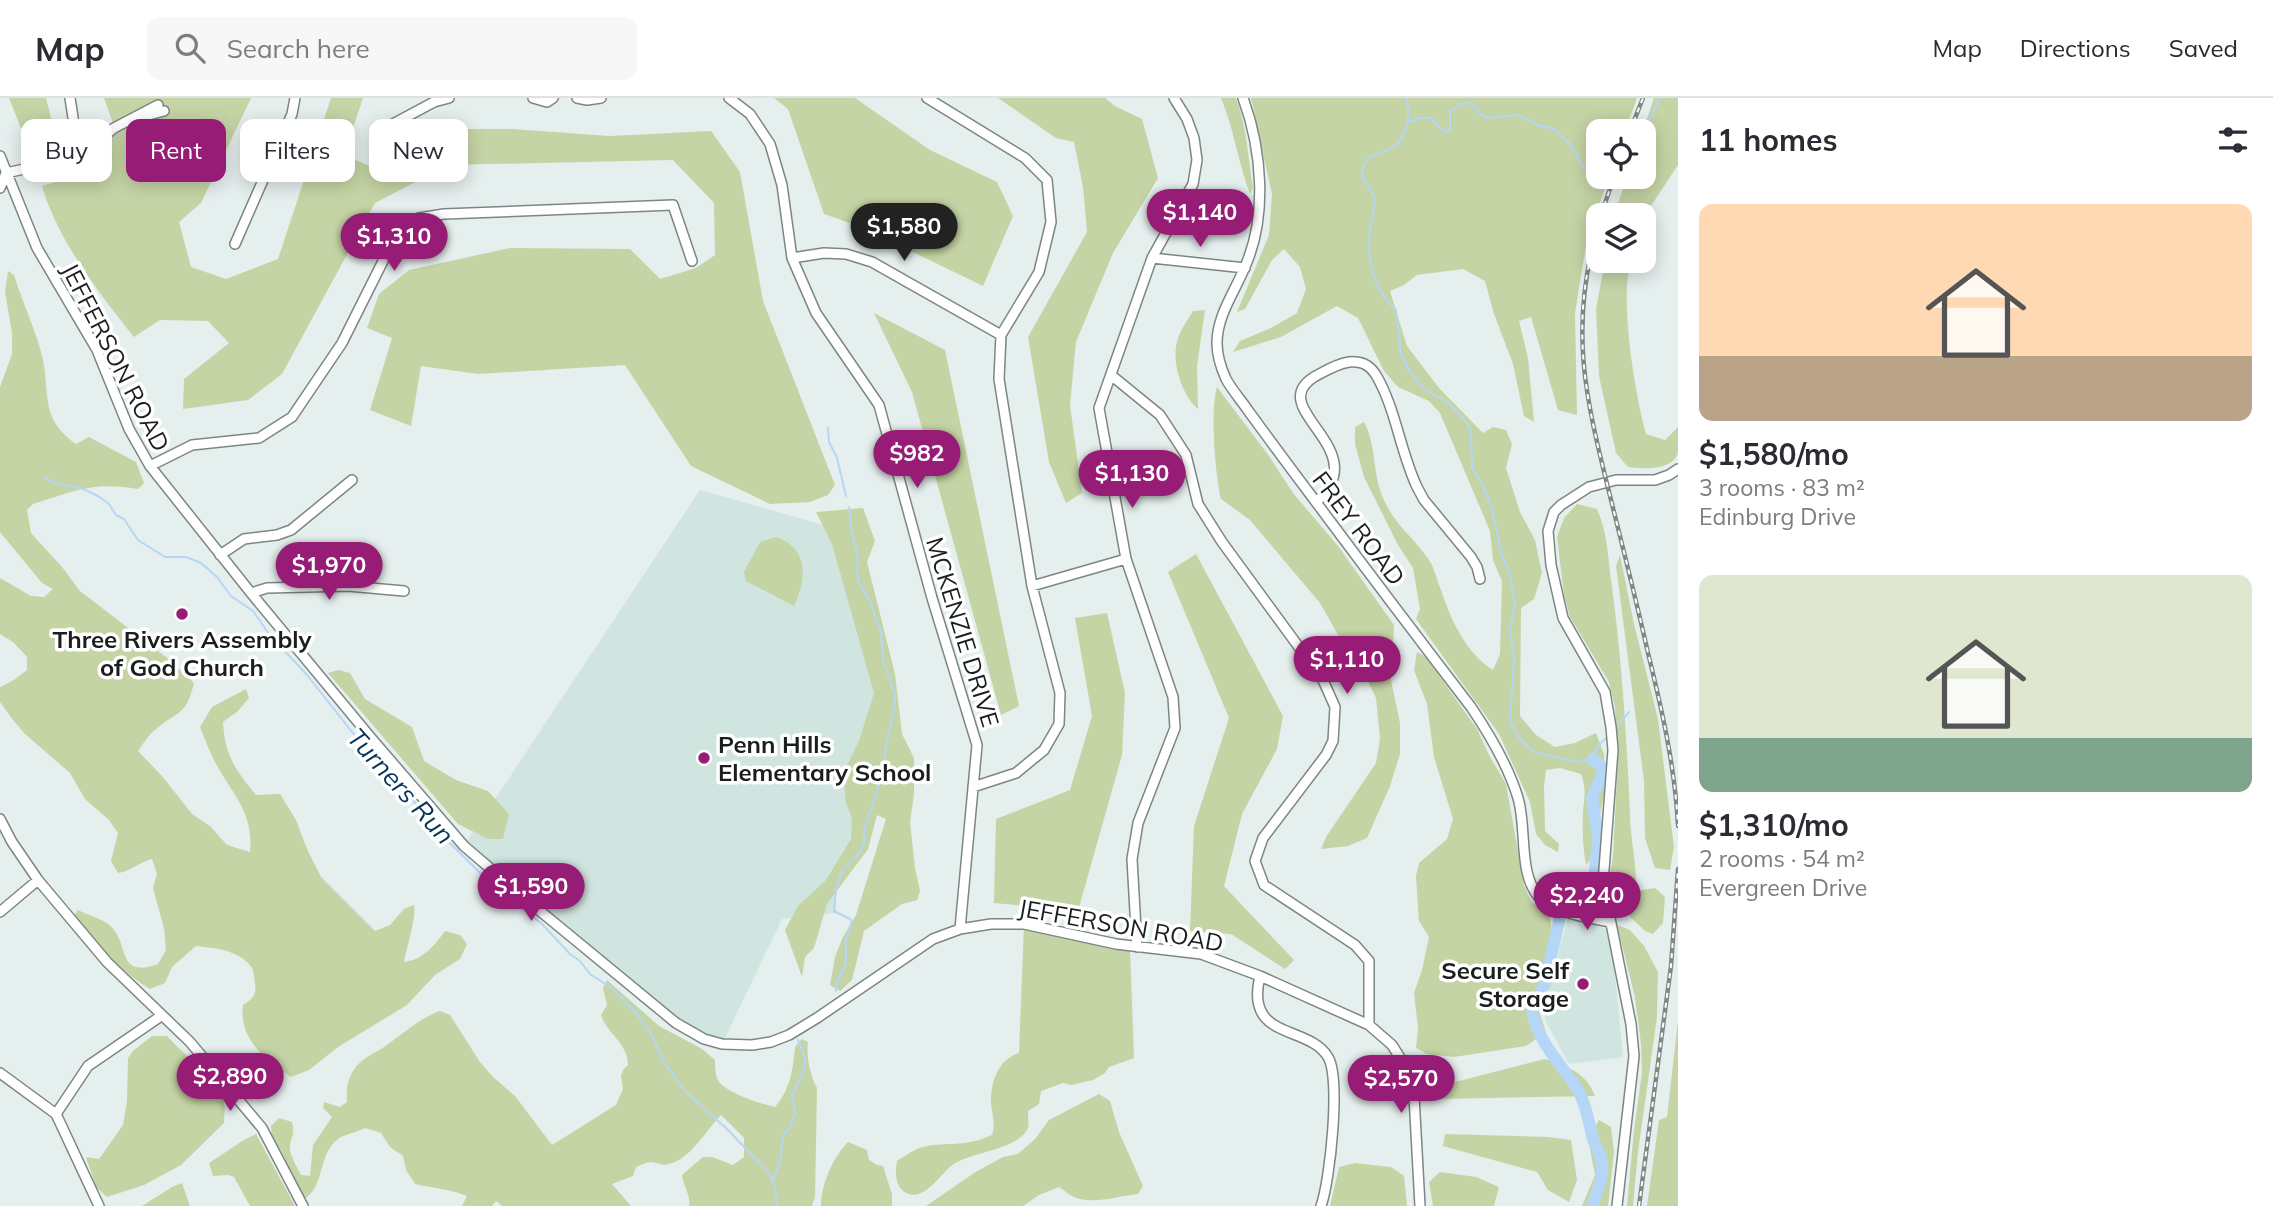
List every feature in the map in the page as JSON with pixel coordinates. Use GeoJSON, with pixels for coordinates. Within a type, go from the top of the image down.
{"type":"FeatureCollection","features":[{"type":"Feature","properties":{"kind":"street"},"geometry":{"type":"LineString","coordinates":[[70,98],[73,119]]}},
{"type":"Feature","properties":{"kind":"street"},"geometry":{"type":"LineString","coordinates":[[235,244],[292,114],[295,98]]}},
{"type":"Feature","properties":{"kind":"street"},"geometry":{"type":"LineString","coordinates":[[402,119],[434,102],[449,98]]}},
{"type":"Feature","properties":{"kind":"street"},"geometry":{"type":"LineString","coordinates":[[533,98],[547,102],[553,98]]}},
{"type":"Feature","properties":{"kind":"street"},"geometry":{"type":"LineString","coordinates":[[578,98],[601,98]]}},
{"type":"Feature","properties":{"kind":"street","name":"MCKENZIE DRIVE"},"geometry":{"type":"LineString","coordinates":[[729,98],[750,114],[770,144],[782,185],[793,258],[817,313],[879,405],[976,745],[960,929]]}},
{"type":"Feature","properties":{"kind":"street"},"geometry":{"type":"LineString","coordinates":[[927,98],[1025,158],[1047,180],[1051,222],[1039,272],[1000,335],[999,379],[1032,586],[1060,693],[1059,724],[1044,750],[1016,773],[973,787]]}},
{"type":"Feature","properties":{"kind":"street"},"geometry":{"type":"LineString","coordinates":[[1137,947],[1132,859],[1138,823],[1175,728],[1172,697],[1126,559],[1099,408],[1152,258],[1193,184],[1197,160],[1194,138],[1187,119],[1174,98]]}},
{"type":"Feature","properties":{"kind":"street","name":"FREY ROAD"},"geometry":{"type":"LineString","coordinates":[[1243,98],[1250,119],[1260,185],[1260,213],[1245,268],[1227,302],[1219,327],[1217,342],[1227,380],[1490,736],[1517,797],[1526,865],[1532,887],[1554,908],[1609,922]]}},
{"type":"Feature","properties":{"kind":"street"},"geometry":{"type":"LineString","coordinates":[[112,130],[137,115],[161,108]]}},
{"type":"Feature","properties":{"kind":"street","name":"JEFFERSON ROAD"},"geometry":{"type":"LineString","coordinates":[[0,156],[37,247],[97,350],[129,429],[150,466],[251,593],[464,846],[676,1023],[704,1039],[741,1046],[780,1039],[830,1010],[924,944],[960,929],[1011,923],[1137,947],[1201,954],[1260,976],[1369,1025],[1392,1045],[1411,1081],[1416,1111],[1420,1206]]}},
{"type":"Feature","properties":{"kind":"street"},"geometry":{"type":"LineString","coordinates":[[0,188],[6,173],[21,170]]}},
{"type":"Feature","properties":{"kind":"street"},"geometry":{"type":"LineString","coordinates":[[150,466],[192,445],[259,438],[292,416],[342,343],[397,233],[419,218],[444,214],[673,205],[692,261]]}},
{"type":"Feature","properties":{"kind":"street"},"geometry":{"type":"LineString","coordinates":[[793,258],[824,253],[846,254],[873,262],[1000,335]]}},
{"type":"Feature","properties":{"kind":"street"},"geometry":{"type":"LineString","coordinates":[[1152,258],[1245,268]]}},
{"type":"Feature","properties":{"kind":"street"},"geometry":{"type":"LineString","coordinates":[[1316,502],[1329,489],[1334,472],[1333,463],[1329,446],[1304,410],[1299,398],[1300,393],[1310,380],[1331,367],[1359,362],[1369,367],[1380,383],[1416,487],[1471,557],[1480,579]]}},
{"type":"Feature","properties":{"kind":"street"},"geometry":{"type":"LineString","coordinates":[[1111,375],[1160,415],[1186,455],[1198,504],[1222,542],[1323,680],[1335,707],[1333,741],[1326,755],[1263,838],[1255,860],[1264,885],[1355,945],[1368,961],[1369,1025]]}},
{"type":"Feature","properties":{"kind":"street"},"geometry":{"type":"LineString","coordinates":[[1617,1206],[1634,1056],[1631,1024],[1603,883],[1613,743],[1605,692],[1563,618],[1549,553],[1548,531],[1549,521],[1561,505],[1598,484],[1616,480],[1655,480],[1678,469]]}},
{"type":"Feature","properties":{"kind":"street"},"geometry":{"type":"LineString","coordinates":[[220,555],[244,540],[291,530],[352,480]]}},
{"type":"Feature","properties":{"kind":"street"},"geometry":{"type":"LineString","coordinates":[[1032,586],[1126,559]]}},
{"type":"Feature","properties":{"kind":"street"},"geometry":{"type":"LineString","coordinates":[[251,593],[267,588],[348,586],[404,591]]}},
{"type":"Feature","properties":{"kind":"street"},"geometry":{"type":"LineString","coordinates":[[0,819],[38,880],[107,962],[190,1042],[262,1128],[303,1206]]}},
{"type":"Feature","properties":{"kind":"street"},"geometry":{"type":"LineString","coordinates":[[0,912],[38,880]]}},
{"type":"Feature","properties":{"kind":"street"},"geometry":{"type":"LineString","coordinates":[[1260,976],[1257,997],[1263,1014],[1277,1027],[1324,1051],[1333,1068],[1332,1148],[1321,1206]]}},
{"type":"Feature","properties":{"kind":"street"},"geometry":{"type":"LineString","coordinates":[[56,1114],[88,1066],[161,1016]]}},
{"type":"Feature","properties":{"kind":"street"},"geometry":{"type":"LineString","coordinates":[[0,1073],[56,1114],[99,1206]]}},
{"type":"Feature","properties":{"kind":"shaded area","name":"Penn Hills Elementary School"},"geometry":{"type":"Polygon","coordinates":[[[700,490],[852,533],[895,703],[836,890],[836,913],[782,919],[722,1044],[685,1029],[464,846],[700,490]]]}},
{"type":"Feature","properties":{"kind":"shaded area","name":"Secure Self Storage"},"geometry":{"type":"Polygon","coordinates":[[[1568,918],[1606,929],[1614,964],[1623,1057],[1569,1064],[1545,1020],[1545,1004],[1568,918]]]}},
{"type":"Feature","properties":{"kind":"green space"},"geometry":{"type":"Polygon","coordinates":[[[9,98],[46,98],[51,119],[21,119],[21,128],[9,98]]]}},
{"type":"Feature","properties":{"kind":"green space"},"geometry":{"type":"Polygon","coordinates":[[[104,98],[251,98],[226,150],[226,119],[126,119],[126,182],[211,182],[201,203],[179,222],[191,267],[226,279],[278,259],[303,182],[355,182],[355,160],[369,166],[369,182],[415,182],[375,203],[282,374],[248,400],[183,409],[184,379],[229,343],[208,321],[160,320],[134,337],[94,284],[58,227],[42,186],[55,182],[112,182],[112,119],[104,98]]]}},
{"type":"Feature","properties":{"kind":"green space"},"geometry":{"type":"Polygon","coordinates":[[[331,98],[363,98],[355,122],[355,119],[324,119],[331,98]]]}},
{"type":"Feature","properties":{"kind":"green space"},"geometry":{"type":"Polygon","coordinates":[[[774,98],[855,98],[930,150],[997,182],[1013,216],[983,286],[861,227],[824,214],[788,109],[774,98]]]}},
{"type":"Feature","properties":{"kind":"green space"},"geometry":{"type":"Polygon","coordinates":[[[998,98],[1105,98],[1142,119],[1158,178],[1113,253],[1076,342],[1070,405],[1082,493],[1066,503],[1049,462],[1028,337],[1087,232],[1083,187],[1074,142],[1056,138],[998,98]]]}},
{"type":"Feature","properties":{"kind":"green space"},"geometry":{"type":"Polygon","coordinates":[[[1221,98],[1236,98],[1240,109],[1253,188],[1250,194],[1229,122],[1221,98]]]}},
{"type":"Feature","properties":{"kind":"green space"},"geometry":{"type":"Polygon","coordinates":[[[1251,98],[1637,98],[1629,119],[1586,119],[1586,189],[1605,189],[1600,203],[1586,203],[1586,245],[1575,313],[1577,415],[1558,410],[1531,317],[1519,321],[1528,358],[1534,422],[1524,416],[1513,364],[1485,281],[1463,269],[1417,275],[1390,291],[1407,346],[1439,388],[1483,433],[1493,427],[1506,430],[1512,444],[1506,468],[1520,512],[1535,540],[1542,573],[1534,599],[1521,608],[1520,716],[1536,735],[1555,747],[1575,743],[1596,733],[1604,754],[1604,795],[1590,860],[1586,865],[1583,846],[1585,790],[1581,774],[1560,768],[1546,770],[1545,831],[1559,844],[1558,852],[1545,845],[1536,834],[1530,802],[1499,734],[1416,619],[1420,609],[1413,568],[1398,545],[1364,477],[1355,444],[1355,427],[1364,422],[1371,441],[1380,490],[1388,509],[1431,564],[1450,613],[1467,645],[1493,670],[1500,654],[1502,581],[1493,560],[1490,531],[1440,413],[1429,401],[1398,387],[1384,371],[1358,318],[1337,306],[1281,337],[1233,352],[1240,341],[1297,313],[1306,289],[1300,267],[1284,249],[1272,260],[1245,309],[1237,312],[1269,235],[1272,194],[1251,98]]]}},
{"type":"Feature","properties":{"kind":"green space"},"geometry":{"type":"Polygon","coordinates":[[[1654,98],[1678,98],[1678,165],[1653,203],[1618,203],[1623,189],[1656,189],[1656,119],[1647,119],[1654,98]]]}},
{"type":"Feature","properties":{"kind":"green space"},"geometry":{"type":"Polygon","coordinates":[[[468,129],[512,129],[610,136],[711,131],[740,172],[763,301],[835,485],[828,495],[810,502],[770,504],[691,466],[625,365],[478,374],[421,366],[411,426],[370,410],[392,338],[367,328],[379,294],[409,270],[510,248],[630,249],[660,279],[696,268],[715,255],[714,203],[673,160],[468,165],[468,129]]]}},
{"type":"Feature","properties":{"kind":"green space"},"geometry":{"type":"Polygon","coordinates":[[[8,271],[14,275],[38,342],[48,402],[56,423],[76,444],[89,437],[136,462],[144,483],[138,489],[109,486],[84,489],[33,504],[27,510],[31,533],[80,591],[166,657],[194,683],[185,707],[153,731],[138,751],[192,814],[211,827],[227,845],[250,852],[249,826],[245,814],[213,758],[200,727],[212,707],[246,689],[249,698],[223,722],[229,753],[256,795],[280,794],[296,820],[321,877],[375,931],[390,925],[404,909],[414,905],[413,926],[404,962],[423,955],[445,931],[460,935],[467,944],[460,959],[435,975],[407,1005],[338,1047],[309,1070],[291,1077],[263,1056],[245,1028],[243,1005],[253,996],[255,988],[253,969],[241,957],[227,951],[196,946],[172,967],[165,983],[150,989],[118,965],[74,916],[78,910],[108,924],[115,931],[129,963],[135,967],[144,968],[158,964],[166,950],[164,928],[153,888],[157,874],[152,859],[118,873],[111,861],[118,833],[109,820],[85,799],[70,773],[25,734],[0,702],[0,687],[27,670],[27,657],[13,642],[0,634],[0,578],[31,596],[44,597],[53,589],[42,583],[0,532],[0,387],[12,354],[12,333],[5,292],[8,271]]]}},
{"type":"Feature","properties":{"kind":"green space"},"geometry":{"type":"Polygon","coordinates":[[[1603,273],[1629,273],[1627,298],[1630,347],[1646,434],[1665,440],[1678,427],[1676,458],[1665,465],[1650,468],[1628,467],[1616,453],[1599,376],[1596,309],[1603,273]]]}},
{"type":"Feature","properties":{"kind":"green space"},"geometry":{"type":"Polygon","coordinates":[[[1205,310],[1197,366],[1198,409],[1180,381],[1175,355],[1180,333],[1193,311],[1205,310]]]}},
{"type":"Feature","properties":{"kind":"green space"},"geometry":{"type":"Polygon","coordinates":[[[874,313],[945,350],[1019,706],[1001,715],[912,392],[874,313]]]}},
{"type":"Feature","properties":{"kind":"green space"},"geometry":{"type":"Polygon","coordinates":[[[1217,387],[1293,493],[1338,546],[1394,625],[1391,680],[1400,723],[1400,754],[1390,786],[1367,838],[1348,846],[1321,849],[1326,837],[1376,763],[1380,739],[1376,698],[1320,603],[1250,520],[1221,499],[1214,442],[1217,387]]]}},
{"type":"Feature","properties":{"kind":"green space"},"geometry":{"type":"Polygon","coordinates":[[[1577,504],[1597,509],[1606,537],[1626,730],[1636,891],[1655,888],[1665,897],[1663,923],[1653,934],[1645,931],[1615,902],[1608,887],[1613,856],[1618,757],[1615,707],[1609,682],[1570,617],[1564,595],[1557,537],[1564,518],[1577,504]]]}},
{"type":"Feature","properties":{"kind":"green space"},"geometry":{"type":"Polygon","coordinates":[[[863,508],[875,541],[867,562],[895,674],[902,734],[914,758],[914,794],[910,822],[920,891],[917,900],[902,904],[864,931],[852,980],[840,991],[830,985],[835,957],[856,915],[886,819],[877,815],[868,849],[827,904],[814,948],[805,957],[802,977],[785,930],[798,906],[826,880],[851,839],[852,818],[846,803],[843,774],[859,741],[874,693],[832,544],[816,512],[863,508]]]}},
{"type":"Feature","properties":{"kind":"green space"},"geometry":{"type":"Polygon","coordinates":[[[776,537],[787,542],[800,557],[803,575],[794,606],[746,581],[744,572],[760,542],[776,537]]]}},
{"type":"Feature","properties":{"kind":"green space"},"geometry":{"type":"Polygon","coordinates":[[[1196,554],[1283,716],[1277,749],[1242,814],[1224,886],[1294,960],[1285,969],[1231,934],[1190,931],[1194,826],[1229,718],[1168,572],[1196,554]]]}},
{"type":"Feature","properties":{"kind":"green space"},"geometry":{"type":"Polygon","coordinates":[[[1620,555],[1658,719],[1674,847],[1670,870],[1655,868],[1645,838],[1644,781],[1616,566],[1620,555]]]}},
{"type":"Feature","properties":{"kind":"green space"},"geometry":{"type":"Polygon","coordinates":[[[1107,613],[1125,693],[1122,755],[1078,911],[994,903],[996,819],[1070,790],[1092,716],[1075,618],[1107,613]]]}},
{"type":"Feature","properties":{"kind":"green space"},"geometry":{"type":"Polygon","coordinates":[[[1417,652],[1426,657],[1477,729],[1506,784],[1524,885],[1531,902],[1549,915],[1553,933],[1542,969],[1540,1014],[1546,1032],[1526,1046],[1454,1057],[1427,1054],[1416,1048],[1418,1028],[1414,993],[1429,937],[1419,921],[1416,876],[1419,863],[1447,839],[1453,819],[1434,757],[1427,704],[1414,670],[1417,652]]]}},
{"type":"Feature","properties":{"kind":"green space"},"geometry":{"type":"Polygon","coordinates":[[[338,670],[350,673],[365,699],[412,727],[424,761],[456,780],[488,791],[509,814],[503,839],[488,839],[458,824],[328,673],[338,670]]]}},
{"type":"Feature","properties":{"kind":"green space"},"geometry":{"type":"Polygon","coordinates":[[[1024,924],[1050,930],[1066,938],[1130,949],[1134,1058],[1109,1067],[1105,1073],[1093,1080],[1071,1085],[1063,1083],[1041,1091],[1039,1104],[1028,1111],[1028,1128],[1023,1135],[1007,1145],[957,1162],[925,1191],[911,1194],[903,1191],[897,1181],[896,1169],[897,1161],[904,1156],[923,1147],[966,1143],[992,1135],[994,1123],[991,1102],[994,1079],[1001,1066],[1019,1053],[1024,924]]]}},
{"type":"Feature","properties":{"kind":"green space"},"geometry":{"type":"Polygon","coordinates":[[[1617,925],[1630,930],[1644,946],[1658,972],[1657,1017],[1633,1206],[1627,1206],[1642,1073],[1641,1044],[1635,997],[1617,925]]]}},
{"type":"Feature","properties":{"kind":"green space"},"geometry":{"type":"Polygon","coordinates":[[[607,980],[659,1026],[702,1049],[715,1060],[717,1078],[725,1087],[762,1104],[775,1107],[790,1079],[795,1047],[802,1039],[808,1042],[809,1065],[817,1088],[815,1197],[812,1206],[689,1206],[682,1175],[703,1157],[712,1157],[733,1165],[744,1157],[744,1138],[721,1115],[691,1150],[677,1161],[667,1165],[652,1162],[644,1164],[636,1167],[633,1176],[612,1184],[631,1206],[502,1206],[496,1201],[492,1206],[462,1206],[467,1196],[415,1184],[406,1170],[403,1156],[390,1147],[381,1133],[365,1128],[341,1137],[332,1145],[312,1192],[306,1198],[300,1195],[282,1152],[272,1136],[271,1126],[279,1118],[292,1122],[292,1157],[301,1175],[310,1176],[313,1145],[332,1117],[323,1108],[324,1102],[340,1107],[347,1102],[348,1082],[359,1063],[418,1022],[440,1011],[450,1015],[480,1062],[515,1096],[552,1145],[616,1105],[623,1089],[621,1076],[628,1065],[625,1051],[601,1015],[607,1005],[603,988],[607,980]]]}},
{"type":"Feature","properties":{"kind":"green space"},"geometry":{"type":"Polygon","coordinates":[[[1678,1021],[1678,1206],[1647,1206],[1659,1120],[1667,1117],[1678,1021]]]}},
{"type":"Feature","properties":{"kind":"green space"},"geometry":{"type":"Polygon","coordinates":[[[152,1036],[167,1036],[213,1082],[224,1103],[224,1123],[181,1165],[144,1185],[107,1197],[96,1187],[86,1157],[99,1159],[123,1125],[127,1101],[128,1058],[152,1036]]]}},
{"type":"Feature","properties":{"kind":"green space"},"geometry":{"type":"Polygon","coordinates":[[[1545,1059],[1569,1068],[1581,1076],[1595,1096],[1437,1099],[1432,1090],[1436,1083],[1459,1081],[1545,1059]]]}},
{"type":"Feature","properties":{"kind":"green space"},"geometry":{"type":"Polygon","coordinates":[[[1099,1094],[1110,1101],[1119,1132],[1143,1186],[1138,1194],[1089,1200],[1074,1197],[1059,1187],[1039,1195],[1023,1206],[926,1206],[974,1173],[1003,1157],[1018,1154],[1035,1139],[1049,1120],[1099,1094]]]}},
{"type":"Feature","properties":{"kind":"green space"},"geometry":{"type":"Polygon","coordinates":[[[1599,1120],[1611,1127],[1614,1152],[1608,1206],[1582,1206],[1595,1175],[1588,1139],[1599,1120]]]}},
{"type":"Feature","properties":{"kind":"green space"},"geometry":{"type":"Polygon","coordinates":[[[256,1134],[295,1206],[250,1206],[234,1177],[213,1176],[209,1163],[256,1134]]]}},
{"type":"Feature","properties":{"kind":"green space"},"geometry":{"type":"Polygon","coordinates":[[[1445,1134],[1571,1140],[1577,1180],[1569,1202],[1548,1190],[1537,1172],[1443,1146],[1445,1134]]]}},
{"type":"Feature","properties":{"kind":"green space"},"geometry":{"type":"Polygon","coordinates":[[[848,1142],[867,1150],[869,1160],[883,1166],[892,1194],[892,1206],[821,1206],[829,1172],[837,1155],[848,1142]]]}},
{"type":"Feature","properties":{"kind":"green space"},"geometry":{"type":"Polygon","coordinates":[[[1355,1163],[1391,1167],[1404,1176],[1407,1206],[1330,1206],[1339,1167],[1355,1163]]]}},
{"type":"Feature","properties":{"kind":"green space"},"geometry":{"type":"Polygon","coordinates":[[[1440,1172],[1476,1177],[1499,1187],[1494,1206],[1433,1206],[1429,1182],[1440,1172]]]}},
{"type":"Feature","properties":{"kind":"green space"},"geometry":{"type":"Polygon","coordinates":[[[182,1183],[190,1206],[142,1206],[172,1187],[182,1183]]]}},
{"type":"Feature","properties":{"kind":"waterway"},"geometry":{"type":"LineString","coordinates":[[1406,98],[1408,121],[1404,134],[1395,146],[1370,158],[1363,168],[1363,177],[1374,202],[1369,252],[1377,284],[1396,310],[1401,354],[1408,369],[1424,389],[1449,403],[1467,423],[1471,433],[1472,469],[1482,483],[1492,509],[1515,604],[1510,628],[1514,659],[1510,722],[1519,738],[1534,752],[1577,762],[1593,759],[1597,747],[1608,736]]}},
{"type":"Feature","properties":{"kind":"waterway"},"geometry":{"type":"LineString","coordinates":[[1650,119],[1660,98]]}},
{"type":"Feature","properties":{"kind":"waterway"},"geometry":{"type":"LineString","coordinates":[[1408,122],[1431,118],[1447,132],[1450,129],[1450,111],[1465,102],[1472,104],[1487,118],[1519,115],[1537,125],[1554,129],[1571,145],[1582,166],[1586,168]]}},
{"type":"Feature","properties":{"kind":"waterway"},"geometry":{"type":"LineString","coordinates":[[828,428],[829,442],[837,458],[846,496]]}},
{"type":"Feature","properties":{"kind":"waterway","name":"Turners Run"},"geometry":{"type":"LineString","coordinates":[[44,477],[54,483],[81,488],[98,496],[109,504],[116,515],[124,519],[138,540],[165,557],[186,557],[201,563],[217,577],[231,596],[253,611],[375,761],[449,842],[487,880],[542,924],[590,974],[613,989],[636,1013],[650,1032],[664,1062],[685,1091],[727,1129],[770,1174],[777,1206]]}},
{"type":"Feature","properties":{"kind":"waterway"},"geometry":{"type":"LineString","coordinates":[[836,991],[837,982],[846,964],[846,939],[852,921],[834,911],[836,890],[842,871],[859,854],[864,843],[864,830],[884,770],[895,703],[895,695],[883,660],[881,631],[869,599],[859,583],[858,557],[849,507]]}},
{"type":"Feature","properties":{"kind":"waterway"},"geometry":{"type":"LineString","coordinates":[[1614,730],[1629,712]]}},
{"type":"Feature","properties":{"kind":"waterway"},"geometry":{"type":"LineString","coordinates":[[1592,1206],[1602,1174],[1601,1158],[1578,1090],[1543,1041],[1532,1010],[1545,983],[1560,917],[1569,905],[1583,903],[1594,880],[1598,839],[1592,798],[1603,772],[1593,759]]}},
{"type":"Feature","properties":{"kind":"waterway"},"geometry":{"type":"LineString","coordinates":[[773,1179],[780,1162],[783,1135],[789,1129],[795,1114],[792,1095],[805,1068],[805,1057],[798,1040]]}},
{"type":"Feature","properties":{"kind":"railway"},"geometry":{"type":"LineString","coordinates":[[1635,119],[1643,98]]}},
{"type":"Feature","properties":{"kind":"railway"},"geometry":{"type":"LineString","coordinates":[[1605,203],[1610,189]]}},
{"type":"Feature","properties":{"kind":"railway"},"geometry":{"type":"LineString","coordinates":[[1588,273],[1582,335],[1589,401],[1663,717],[1678,826]]}},
{"type":"Feature","properties":{"kind":"railway"},"geometry":{"type":"LineString","coordinates":[[1639,1206],[1671,966],[1678,869]]}},
{"type":"Feature","properties":{"kind":"place","name":"Three Rivers Assembly of God Church"},"geometry":{"type":"Point","coordinates":[182,614]}},
{"type":"Feature","properties":{"kind":"place","name":"Penn Hills Elementary School"},"geometry":{"type":"Point","coordinates":[704,758]}},
{"type":"Feature","properties":{"kind":"place","name":"Secure Self Storage"},"geometry":{"type":"Point","coordinates":[1583,984]}}]}
